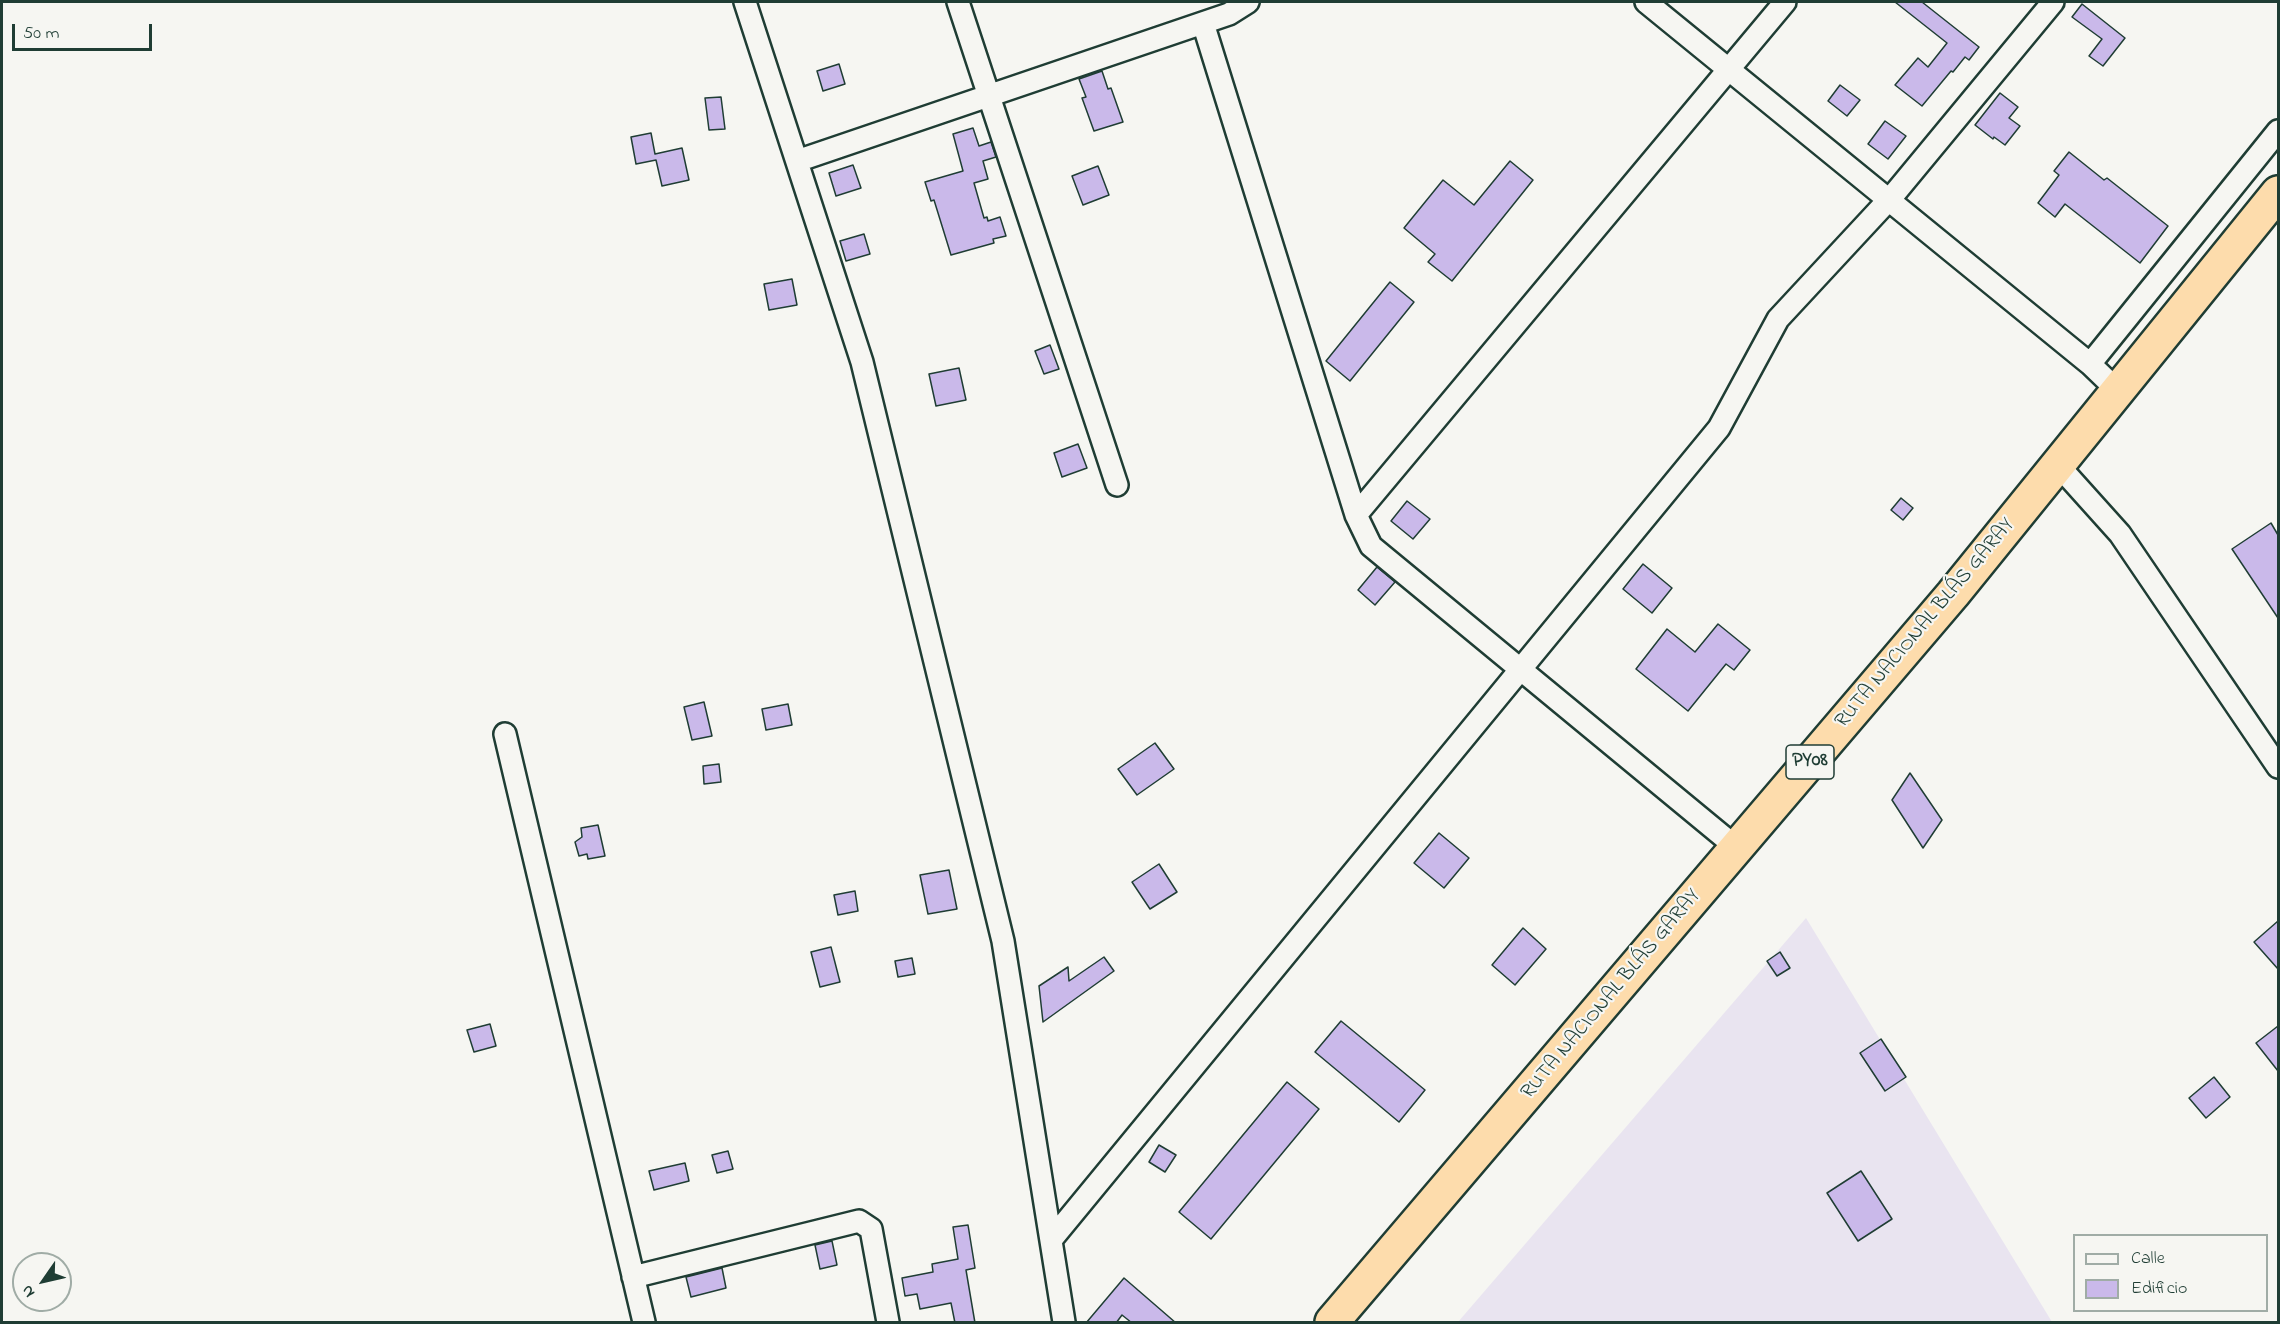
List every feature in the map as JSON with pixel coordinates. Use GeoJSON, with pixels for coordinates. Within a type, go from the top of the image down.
{"type":"FeatureCollection","features":[{"type":"Feature","properties":{"kind":"highway","name":"RUTA NACIONAL BLÁS GARAY"},"geometry":{"type":"LineString","coordinates":[[1332,1323],[1953,594],[2278,193]]}},
{"type":"Feature","properties":{"kind":"street"},"geometry":{"type":"LineString","coordinates":[[745,2],[862,362],[1000,930],[1064,1323]]}},
{"type":"Feature","properties":{"kind":"street"},"geometry":{"type":"LineString","coordinates":[[958,2],[1117,485]]}},
{"type":"Feature","properties":{"kind":"street"},"geometry":{"type":"LineString","coordinates":[[797,161],[1229,14],[1248,2]]}},
{"type":"Feature","properties":{"kind":"street"},"geometry":{"type":"LineString","coordinates":[[1646,2],[2090,364],[2118,391]]}},
{"type":"Feature","properties":{"kind":"street"},"geometry":{"type":"LineString","coordinates":[[1356,515],[1785,2]]}},
{"type":"Feature","properties":{"kind":"street"},"geometry":{"type":"LineString","coordinates":[[1051,1240],[1719,428],[1778,319],[1888,200],[2053,2]]}},
{"type":"Feature","properties":{"kind":"street"},"geometry":{"type":"LineString","coordinates":[[1203,23],[1356,515],[1371,546],[1737,848]]}},
{"type":"Feature","properties":{"kind":"street"},"geometry":{"type":"LineString","coordinates":[[2090,364],[2278,131]]}},
{"type":"Feature","properties":{"kind":"street"},"geometry":{"type":"LineString","coordinates":[[2058,465],[2120,534],[2278,767]]}},
{"type":"Feature","properties":{"kind":"street"},"geometry":{"type":"LineString","coordinates":[[506,734],[644,1323]]}},
{"type":"Feature","properties":{"kind":"street"},"geometry":{"type":"LineString","coordinates":[[633,1277],[859,1221],[871,1229],[888,1323]]}},
{"type":"Feature","properties":{"kind":"shaded area"},"geometry":{"type":"Polygon","coordinates":[[[1806,918],[2052,1322],[1458,1322],[1806,918]]]}},
{"type":"Feature","properties":{"kind":"building"},"geometry":{"type":"Polygon","coordinates":[[[1895,2],[1922,2],[1979,47],[1969,60],[1965,57],[1953,72],[1951,71],[1922,106],[1895,85],[1918,58],[1928,67],[1947,43],[1895,2]]]}},
{"type":"Feature","properties":{"kind":"building"},"geometry":{"type":"Polygon","coordinates":[[[2082,4],[2125,38],[2103,66],[2089,56],[2102,39],[2072,17],[2082,4]]]}},
{"type":"Feature","properties":{"kind":"building"},"geometry":{"type":"Polygon","coordinates":[[[839,64],[845,84],[823,91],[817,71],[839,64]]]}},
{"type":"Feature","properties":{"kind":"building"},"geometry":{"type":"Polygon","coordinates":[[[1102,71],[1108,89],[1111,88],[1123,122],[1094,131],[1082,98],[1086,97],[1079,79],[1102,71]]]}},
{"type":"Feature","properties":{"kind":"building"},"geometry":{"type":"Polygon","coordinates":[[[1840,85],[1860,100],[1847,116],[1828,101],[1840,85]]]}},
{"type":"Feature","properties":{"kind":"building"},"geometry":{"type":"Polygon","coordinates":[[[2000,93],[2018,107],[2009,118],[2020,126],[2005,145],[1975,125],[2000,93]]]}},
{"type":"Feature","properties":{"kind":"building"},"geometry":{"type":"Polygon","coordinates":[[[721,97],[725,129],[709,130],[705,98],[721,97]]]}},
{"type":"Feature","properties":{"kind":"building"},"geometry":{"type":"Polygon","coordinates":[[[1885,121],[1906,136],[1888,159],[1868,144],[1885,121]]]}},
{"type":"Feature","properties":{"kind":"building"},"geometry":{"type":"Polygon","coordinates":[[[973,128],[979,146],[991,142],[996,157],[983,161],[988,179],[974,183],[984,218],[987,217],[988,221],[1000,217],[1006,236],[993,239],[994,243],[951,255],[934,200],[931,201],[925,182],[963,171],[953,134],[973,128]]]}},
{"type":"Feature","properties":{"kind":"building"},"geometry":{"type":"Polygon","coordinates":[[[651,133],[655,154],[682,148],[689,180],[662,186],[656,160],[636,164],[631,137],[651,133]]]}},
{"type":"Feature","properties":{"kind":"building"},"geometry":{"type":"Polygon","coordinates":[[[2069,152],[2104,180],[2107,178],[2168,226],[2140,263],[2065,204],[2055,217],[2038,203],[2059,175],[2054,171],[2069,152]]]}},
{"type":"Feature","properties":{"kind":"building"},"geometry":{"type":"Polygon","coordinates":[[[1510,161],[1533,180],[1452,281],[1428,262],[1435,254],[1404,228],[1443,180],[1474,205],[1510,161]]]}},
{"type":"Feature","properties":{"kind":"building"},"geometry":{"type":"Polygon","coordinates":[[[853,165],[861,188],[836,196],[829,173],[853,165]]]}},
{"type":"Feature","properties":{"kind":"building"},"geometry":{"type":"Polygon","coordinates":[[[1098,166],[1109,195],[1083,205],[1072,176],[1098,166]]]}},
{"type":"Feature","properties":{"kind":"building"},"geometry":{"type":"Polygon","coordinates":[[[864,234],[870,254],[846,261],[840,241],[864,234]]]}},
{"type":"Feature","properties":{"kind":"building"},"geometry":{"type":"Polygon","coordinates":[[[792,279],[797,305],[769,310],[764,284],[792,279]]]}},
{"type":"Feature","properties":{"kind":"building"},"geometry":{"type":"Polygon","coordinates":[[[1390,282],[1414,302],[1350,381],[1326,361],[1390,282]]]}},
{"type":"Feature","properties":{"kind":"building"},"geometry":{"type":"Polygon","coordinates":[[[1050,345],[1059,369],[1044,374],[1035,351],[1050,345]]]}},
{"type":"Feature","properties":{"kind":"building"},"geometry":{"type":"Polygon","coordinates":[[[959,368],[966,400],[936,406],[929,374],[959,368]]]}},
{"type":"Feature","properties":{"kind":"building"},"geometry":{"type":"Polygon","coordinates":[[[1078,444],[1087,468],[1062,477],[1054,453],[1078,444]]]}},
{"type":"Feature","properties":{"kind":"building"},"geometry":{"type":"Polygon","coordinates":[[[1901,498],[1913,508],[1903,520],[1891,510],[1901,498]]]}},
{"type":"Feature","properties":{"kind":"building"},"geometry":{"type":"Polygon","coordinates":[[[1407,501],[1430,519],[1413,539],[1391,521],[1407,501]]]}},
{"type":"Feature","properties":{"kind":"building"},"geometry":{"type":"Polygon","coordinates":[[[2271,523],[2278,535],[2278,618],[2232,549],[2271,523]]]}},
{"type":"Feature","properties":{"kind":"building"},"geometry":{"type":"Polygon","coordinates":[[[1643,564],[1672,588],[1652,613],[1623,589],[1643,564]]]}},
{"type":"Feature","properties":{"kind":"building"},"geometry":{"type":"Polygon","coordinates":[[[1377,567],[1395,582],[1375,605],[1358,590],[1377,567]]]}},
{"type":"Feature","properties":{"kind":"building"},"geometry":{"type":"Polygon","coordinates":[[[1718,624],[1750,650],[1734,670],[1726,664],[1688,711],[1636,669],[1667,629],[1695,652],[1718,624]]]}},
{"type":"Feature","properties":{"kind":"building"},"geometry":{"type":"Polygon","coordinates":[[[704,702],[712,736],[692,740],[684,707],[704,702]]]}},
{"type":"Feature","properties":{"kind":"building"},"geometry":{"type":"Polygon","coordinates":[[[788,704],[792,725],[766,730],[762,709],[788,704]]]}},
{"type":"Feature","properties":{"kind":"building"},"geometry":{"type":"Polygon","coordinates":[[[1155,743],[1174,769],[1137,795],[1118,769],[1155,743]]]}},
{"type":"Feature","properties":{"kind":"building"},"geometry":{"type":"Polygon","coordinates":[[[719,764],[721,782],[704,784],[703,766],[719,764]]]}},
{"type":"Feature","properties":{"kind":"building"},"geometry":{"type":"Polygon","coordinates":[[[1910,773],[1942,820],[1923,848],[1892,800],[1910,773]]]}},
{"type":"Feature","properties":{"kind":"building"},"geometry":{"type":"Polygon","coordinates":[[[598,825],[605,856],[588,859],[587,854],[579,856],[575,842],[582,837],[581,828],[598,825]]]}},
{"type":"Feature","properties":{"kind":"building"},"geometry":{"type":"Polygon","coordinates":[[[1439,833],[1469,858],[1444,888],[1414,863],[1439,833]]]}},
{"type":"Feature","properties":{"kind":"building"},"geometry":{"type":"Polygon","coordinates":[[[1159,864],[1177,892],[1150,909],[1132,882],[1159,864]]]}},
{"type":"Feature","properties":{"kind":"building"},"geometry":{"type":"Polygon","coordinates":[[[949,870],[957,909],[928,914],[920,875],[949,870]]]}},
{"type":"Feature","properties":{"kind":"building"},"geometry":{"type":"Polygon","coordinates":[[[855,891],[858,911],[838,915],[834,895],[855,891]]]}},
{"type":"Feature","properties":{"kind":"building"},"geometry":{"type":"Polygon","coordinates":[[[2278,921],[2278,969],[2254,942],[2278,921]]]}},
{"type":"Feature","properties":{"kind":"building"},"geometry":{"type":"Polygon","coordinates":[[[1523,928],[1546,949],[1515,985],[1492,965],[1523,928]]]}},
{"type":"Feature","properties":{"kind":"building"},"geometry":{"type":"Polygon","coordinates":[[[831,947],[840,982],[820,987],[811,952],[831,947]]]}},
{"type":"Feature","properties":{"kind":"building"},"geometry":{"type":"Polygon","coordinates":[[[1780,952],[1790,968],[1777,976],[1767,961],[1780,952]]]}},
{"type":"Feature","properties":{"kind":"building"},"geometry":{"type":"Polygon","coordinates":[[[1104,957],[1114,971],[1043,1022],[1039,986],[1068,967],[1069,981],[1104,957]]]}},
{"type":"Feature","properties":{"kind":"building"},"geometry":{"type":"Polygon","coordinates":[[[912,958],[915,974],[898,977],[895,961],[912,958]]]}},
{"type":"Feature","properties":{"kind":"building"},"geometry":{"type":"Polygon","coordinates":[[[1341,1021],[1425,1090],[1399,1122],[1315,1052],[1341,1021]]]}},
{"type":"Feature","properties":{"kind":"building"},"geometry":{"type":"Polygon","coordinates":[[[490,1024],[496,1046],[474,1052],[467,1030],[490,1024]]]}},
{"type":"Feature","properties":{"kind":"building"},"geometry":{"type":"Polygon","coordinates":[[[2278,1026],[2278,1071],[2256,1043],[2278,1026]]]}},
{"type":"Feature","properties":{"kind":"building"},"geometry":{"type":"Polygon","coordinates":[[[1881,1039],[1906,1077],[1885,1091],[1860,1053],[1881,1039]]]}},
{"type":"Feature","properties":{"kind":"building"},"geometry":{"type":"Polygon","coordinates":[[[2214,1077],[2230,1097],[2206,1118],[2189,1098],[2214,1077]]]}},
{"type":"Feature","properties":{"kind":"building"},"geometry":{"type":"Polygon","coordinates":[[[1287,1082],[1319,1109],[1211,1239],[1179,1212],[1287,1082]]]}},
{"type":"Feature","properties":{"kind":"building"},"geometry":{"type":"Polygon","coordinates":[[[1159,1145],[1176,1155],[1165,1172],[1149,1162],[1159,1145]]]}},
{"type":"Feature","properties":{"kind":"building"},"geometry":{"type":"Polygon","coordinates":[[[728,1151],[733,1169],[717,1173],[712,1155],[728,1151]]]}},
{"type":"Feature","properties":{"kind":"building"},"geometry":{"type":"Polygon","coordinates":[[[685,1163],[689,1181],[654,1190],[649,1171],[685,1163]]]}},
{"type":"Feature","properties":{"kind":"building"},"geometry":{"type":"Polygon","coordinates":[[[1861,1171],[1892,1219],[1858,1241],[1827,1193],[1861,1171]]]}},
{"type":"Feature","properties":{"kind":"building"},"geometry":{"type":"Polygon","coordinates":[[[968,1225],[975,1268],[966,1270],[975,1323],[955,1323],[951,1303],[920,1309],[917,1294],[905,1296],[902,1278],[933,1272],[932,1264],[958,1259],[953,1227],[968,1225]]]}},
{"type":"Feature","properties":{"kind":"building"},"geometry":{"type":"Polygon","coordinates":[[[832,1241],[837,1265],[820,1269],[815,1245],[832,1241]]]}},
{"type":"Feature","properties":{"kind":"building"},"geometry":{"type":"Polygon","coordinates":[[[722,1268],[726,1288],[691,1297],[686,1277],[722,1268]]]}},
{"type":"Feature","properties":{"kind":"building"},"geometry":{"type":"Polygon","coordinates":[[[1124,1278],[1176,1323],[1132,1323],[1122,1315],[1116,1323],[1086,1323],[1124,1278]]]}}]}
